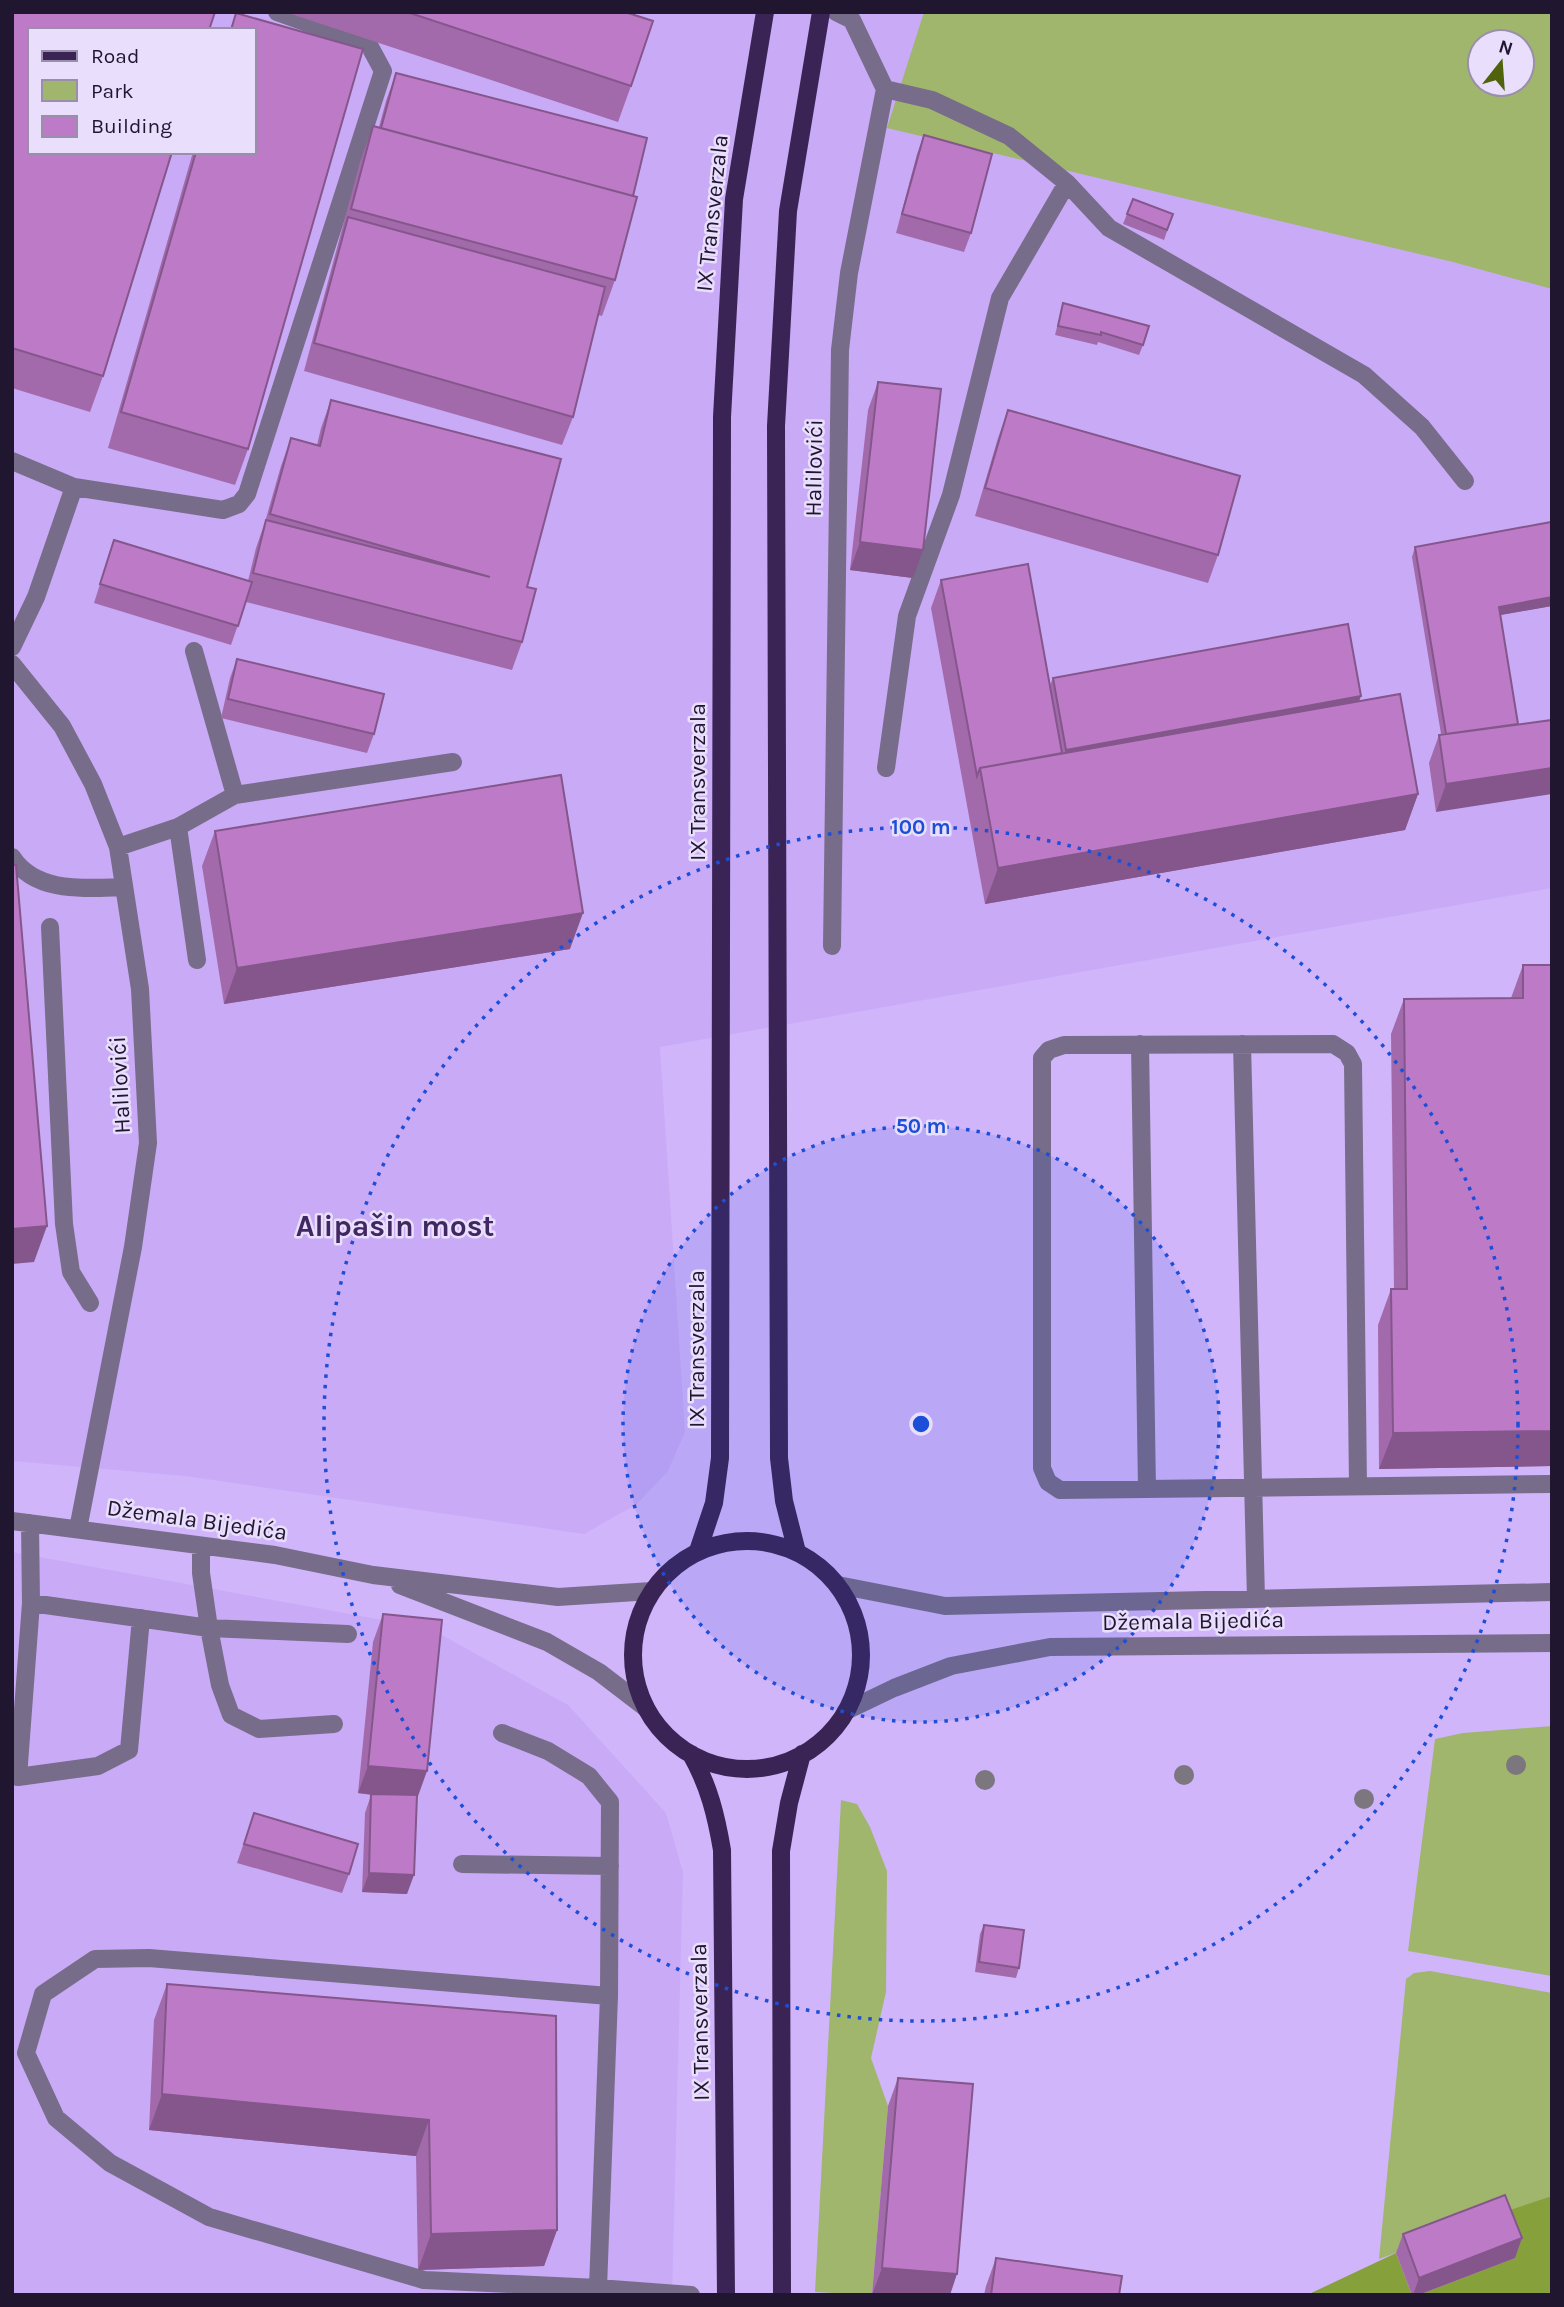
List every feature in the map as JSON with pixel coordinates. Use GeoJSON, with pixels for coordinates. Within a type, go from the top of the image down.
{"type":"FeatureCollection","features":[{"type":"Feature","properties":{"kind":"main road","name":"IX Transverzala"},"geometry":{"type":"LineString","coordinates":[[698,1551],[714,1503],[720,1458],[722,417],[726,314],[734,199],[765,12]]}},
{"type":"Feature","properties":{"kind":"main road"},"geometry":{"type":"LineString","coordinates":[[797,1552],[784,1502],[779,1458],[776,426],[788,211],[821,12]]}},
{"type":"Feature","properties":{"kind":"main road"},"geometry":{"type":"LineString","coordinates":[[730,1542],[764,1542],[797,1552],[819,1566],[838,1585],[853,1615],[861,1647],[860,1669],[846,1711],[820,1742],[803,1754],[775,1765],[747,1768],[718,1765],[691,1754],[658,1726],[646,1708],[635,1679],[632,1649],[638,1618],[652,1591],[680,1561],[698,1551],[730,1542]]}},
{"type":"Feature","properties":{"kind":"main road","name":"IX Transverzala"},"geometry":{"type":"LineString","coordinates":[[691,1754],[706,1781],[715,1806],[722,1850],[726,2295]]}},
{"type":"Feature","properties":{"kind":"main road"},"geometry":{"type":"LineString","coordinates":[[782,2295],[781,1851],[789,1802],[803,1754]]}},
{"type":"Feature","properties":{"kind":"street"},"geometry":{"type":"LineString","coordinates":[[12,461],[74,487],[223,510],[239,504],[247,494],[383,71],[369,45],[276,12]]}},
{"type":"Feature","properties":{"kind":"street"},"geometry":{"type":"LineString","coordinates":[[836,12],[852,20],[885,89],[932,100],[1009,136],[1068,183],[1108,228],[1364,375],[1422,427],[1465,481]]}},
{"type":"Feature","properties":{"kind":"street","name":"Halilovići"},"geometry":{"type":"LineString","coordinates":[[832,946],[840,350],[849,272],[885,89]]}},
{"type":"Feature","properties":{"kind":"street"},"geometry":{"type":"LineString","coordinates":[[886,768],[906,616],[951,495],[1000,299],[1068,183]]}},
{"type":"Feature","properties":{"kind":"street"},"geometry":{"type":"LineString","coordinates":[[12,648],[36,597],[74,487]]}},
{"type":"Feature","properties":{"kind":"street"},"geometry":{"type":"LineString","coordinates":[[194,651],[235,795]]}},
{"type":"Feature","properties":{"kind":"street","name":"Halilovići"},"geometry":{"type":"LineString","coordinates":[[12,664],[62,726],[93,784],[118,847],[140,989],[148,1143],[133,1247],[78,1529]]}},
{"type":"Feature","properties":{"kind":"street"},"geometry":{"type":"LineString","coordinates":[[118,847],[178,827],[235,795],[453,762]]}},
{"type":"Feature","properties":{"kind":"street"},"geometry":{"type":"LineString","coordinates":[[178,827],[197,960]]}},
{"type":"Feature","properties":{"kind":"street"},"geometry":{"type":"LineString","coordinates":[[13,860],[47,884],[82,888],[124,887]]}},
{"type":"Feature","properties":{"kind":"street"},"geometry":{"type":"LineString","coordinates":[[50,928],[64,1224],[71,1272],[90,1303]]}},
{"type":"Feature","properties":{"kind":"street"},"geometry":{"type":"LineString","coordinates":[[1140,1044],[1147,1489]]}},
{"type":"Feature","properties":{"kind":"street"},"geometry":{"type":"LineString","coordinates":[[1242,1044],[1256,1599]]}},
{"type":"Feature","properties":{"kind":"street"},"geometry":{"type":"LineString","coordinates":[[1358,1486],[1353,1064],[1347,1053],[1333,1044],[1064,1045],[1049,1050],[1042,1058],[1042,1468],[1048,1482],[1060,1490],[1552,1484]]}},
{"type":"Feature","properties":{"kind":"street"},"geometry":{"type":"LineString","coordinates":[[21,1522],[31,1603],[15,1776],[98,1766],[129,1750],[141,1618]]}},
{"type":"Feature","properties":{"kind":"street","name":"Džemala Bijedića"},"geometry":{"type":"LineString","coordinates":[[21,1522],[275,1555],[373,1575]]}},
{"type":"Feature","properties":{"kind":"street"},"geometry":{"type":"LineString","coordinates":[[201,1546],[201,1573],[209,1628],[220,1685],[231,1715],[259,1729],[334,1724]]}},
{"type":"Feature","properties":{"kind":"street"},"geometry":{"type":"LineString","coordinates":[[373,1575],[558,1597],[652,1591]]}},
{"type":"Feature","properties":{"kind":"street"},"geometry":{"type":"LineString","coordinates":[[373,1575],[547,1642],[599,1672],[646,1708]]}},
{"type":"Feature","properties":{"kind":"street","name":"Džemala Bijedića"},"geometry":{"type":"LineString","coordinates":[[838,1585],[945,1606],[1552,1591]]}},
{"type":"Feature","properties":{"kind":"street"},"geometry":{"type":"LineString","coordinates":[[31,1603],[209,1628],[348,1634]]}},
{"type":"Feature","properties":{"kind":"street","name":"Džemala Bijedića"},"geometry":{"type":"LineString","coordinates":[[846,1711],[951,1665],[1050,1647],[1552,1643]]}},
{"type":"Feature","properties":{"kind":"street"},"geometry":{"type":"LineString","coordinates":[[502,1733],[548,1751],[589,1776],[610,1802],[609,1996],[598,2288]]}},
{"type":"Feature","properties":{"kind":"street"},"geometry":{"type":"LineString","coordinates":[[462,1864],[610,1866]]}},
{"type":"Feature","properties":{"kind":"street"},"geometry":{"type":"LineString","coordinates":[[609,1996],[149,1958],[95,1959],[43,1994],[26,2053],[56,2118],[110,2163],[209,2217],[424,2280],[691,2295]]}},
{"type":"Feature","properties":{"kind":"shaded area"},"geometry":{"type":"Polygon","coordinates":[[[12,12],[1552,12],[1552,888],[660,1047],[685,1432],[668,1471],[637,1504],[584,1534],[185,1476],[12,1461],[12,12]]]}},
{"type":"Feature","properties":{"kind":"shaded area"},"geometry":{"type":"Polygon","coordinates":[[[12,1552],[431,1629],[568,1705],[666,1813],[683,1872],[672,2295],[12,2295],[12,1552]]]}},
{"type":"Feature","properties":{"kind":"green space"},"geometry":{"type":"Polygon","coordinates":[[[924,12],[1552,12],[1552,289],[1453,262],[887,128],[924,12]]]}},
{"type":"Feature","properties":{"kind":"green space"},"geometry":{"type":"Polygon","coordinates":[[[1552,1726],[1552,1976],[1408,1951],[1435,1739],[1463,1733],[1552,1726]]]}},
{"type":"Feature","properties":{"kind":"green space"},"geometry":{"type":"Polygon","coordinates":[[[841,1800],[857,1804],[870,1827],[887,1871],[886,1992],[871,2058],[888,2106],[872,2295],[815,2292],[841,1800]]]}},
{"type":"Feature","properties":{"kind":"green space"},"geometry":{"type":"Polygon","coordinates":[[[1430,1971],[1552,1993],[1552,2196],[1379,2259],[1406,1979],[1414,1973],[1430,1971]]]}},
{"type":"Feature","properties":{"kind":"green space"},"geometry":{"type":"Polygon","coordinates":[[[1552,2196],[1552,2295],[1418,2295],[1515,2258],[1498,2214],[1552,2196]]]}},
{"type":"Feature","properties":{"kind":"green space"},"geometry":{"type":"Polygon","coordinates":[[[1396,2253],[1412,2295],[1307,2295],[1396,2253]]]}},
{"type":"Feature","properties":{"kind":"building"},"geometry":{"type":"Polygon","coordinates":[[[12,12],[215,12],[210,28],[28,28],[28,154],[171,154],[103,376],[12,348],[12,12]]]}},
{"type":"Feature","properties":{"kind":"building"},"geometry":{"type":"Polygon","coordinates":[[[407,12],[625,12],[653,21],[631,86],[407,12]]]}},
{"type":"Feature","properties":{"kind":"building"},"geometry":{"type":"Polygon","coordinates":[[[236,13],[363,49],[248,449],[121,412],[195,154],[256,154],[256,28],[232,28],[236,13]]]}},
{"type":"Feature","properties":{"kind":"building"},"geometry":{"type":"Polygon","coordinates":[[[396,73],[647,138],[633,196],[381,128],[396,73]]]}},
{"type":"Feature","properties":{"kind":"building"},"geometry":{"type":"Polygon","coordinates":[[[373,126],[637,197],[615,280],[351,209],[373,126]]]}},
{"type":"Feature","properties":{"kind":"building"},"geometry":{"type":"Polygon","coordinates":[[[924,135],[992,154],[971,233],[902,214],[924,135]]]}},
{"type":"Feature","properties":{"kind":"building"},"geometry":{"type":"Polygon","coordinates":[[[1133,199],[1173,214],[1167,230],[1127,214],[1133,199]]]}},
{"type":"Feature","properties":{"kind":"building"},"geometry":{"type":"Polygon","coordinates":[[[348,217],[605,287],[573,417],[314,343],[348,217]]]}},
{"type":"Feature","properties":{"kind":"building"},"geometry":{"type":"Polygon","coordinates":[[[1063,303],[1149,326],[1143,345],[1101,332],[1101,335],[1058,326],[1063,303]]]}},
{"type":"Feature","properties":{"kind":"building"},"geometry":{"type":"Polygon","coordinates":[[[878,382],[941,389],[923,550],[860,542],[878,382]]]}},
{"type":"Feature","properties":{"kind":"building"},"geometry":{"type":"Polygon","coordinates":[[[331,400],[561,459],[527,587],[536,589],[522,642],[253,573],[266,520],[490,577],[270,514],[291,438],[320,446],[331,400]]]}},
{"type":"Feature","properties":{"kind":"building"},"geometry":{"type":"Polygon","coordinates":[[[1008,410],[1240,476],[1218,555],[985,488],[1008,410]]]}},
{"type":"Feature","properties":{"kind":"building"},"geometry":{"type":"Polygon","coordinates":[[[1551,522],[1552,597],[1499,607],[1518,724],[1446,734],[1415,547],[1551,522]]]}},
{"type":"Feature","properties":{"kind":"building"},"geometry":{"type":"Polygon","coordinates":[[[114,540],[252,582],[238,626],[100,584],[114,540]]]}},
{"type":"Feature","properties":{"kind":"building"},"geometry":{"type":"Polygon","coordinates":[[[1028,564],[1062,753],[980,768],[977,776],[941,580],[1028,564]]]}},
{"type":"Feature","properties":{"kind":"building"},"geometry":{"type":"Polygon","coordinates":[[[1348,624],[1361,696],[1066,750],[1053,678],[1348,624]]]}},
{"type":"Feature","properties":{"kind":"building"},"geometry":{"type":"Polygon","coordinates":[[[237,659],[384,694],[374,734],[228,699],[237,659]]]}},
{"type":"Feature","properties":{"kind":"building"},"geometry":{"type":"Polygon","coordinates":[[[1400,694],[1418,794],[998,868],[980,768],[1400,694]]]}},
{"type":"Feature","properties":{"kind":"building"},"geometry":{"type":"Polygon","coordinates":[[[1552,720],[1552,768],[1446,784],[1439,735],[1552,720]]]}},
{"type":"Feature","properties":{"kind":"building"},"geometry":{"type":"Polygon","coordinates":[[[561,775],[583,913],[237,968],[215,831],[561,775]]]}},
{"type":"Feature","properties":{"kind":"building"},"geometry":{"type":"Polygon","coordinates":[[[12,865],[16,865],[47,1226],[12,1229],[12,865]]]}},
{"type":"Feature","properties":{"kind":"building"},"geometry":{"type":"Polygon","coordinates":[[[1523,965],[1552,965],[1552,1431],[1393,1433],[1391,1289],[1407,1289],[1404,999],[1523,998],[1523,965]]]}},
{"type":"Feature","properties":{"kind":"building"},"geometry":{"type":"Polygon","coordinates":[[[383,1614],[442,1620],[427,1771],[368,1766],[383,1614]]]}},
{"type":"Feature","properties":{"kind":"building"},"geometry":{"type":"Polygon","coordinates":[[[371,1794],[417,1795],[414,1875],[369,1873],[371,1794]]]}},
{"type":"Feature","properties":{"kind":"building"},"geometry":{"type":"Polygon","coordinates":[[[254,1813],[358,1844],[349,1874],[244,1844],[254,1813]]]}},
{"type":"Feature","properties":{"kind":"building"},"geometry":{"type":"Polygon","coordinates":[[[984,1925],[1024,1930],[1019,1968],[979,1962],[984,1925]]]}},
{"type":"Feature","properties":{"kind":"building"},"geometry":{"type":"Polygon","coordinates":[[[167,1984],[556,2016],[557,2230],[431,2234],[429,2120],[162,2094],[167,1984]]]}},
{"type":"Feature","properties":{"kind":"building"},"geometry":{"type":"Polygon","coordinates":[[[898,2078],[973,2084],[957,2274],[882,2268],[898,2078]]]}},
{"type":"Feature","properties":{"kind":"building"},"geometry":{"type":"Polygon","coordinates":[[[1505,2195],[1522,2238],[1419,2278],[1403,2234],[1505,2195]]]}},
{"type":"Feature","properties":{"kind":"building"},"geometry":{"type":"Polygon","coordinates":[[[996,2258],[1122,2276],[1119,2295],[991,2295],[996,2258]]]}},
{"type":"Feature","properties":{"kind":"district","name":"Alipašin most"},"geometry":{"type":"Point","coordinates":[395,1226]}}]}
